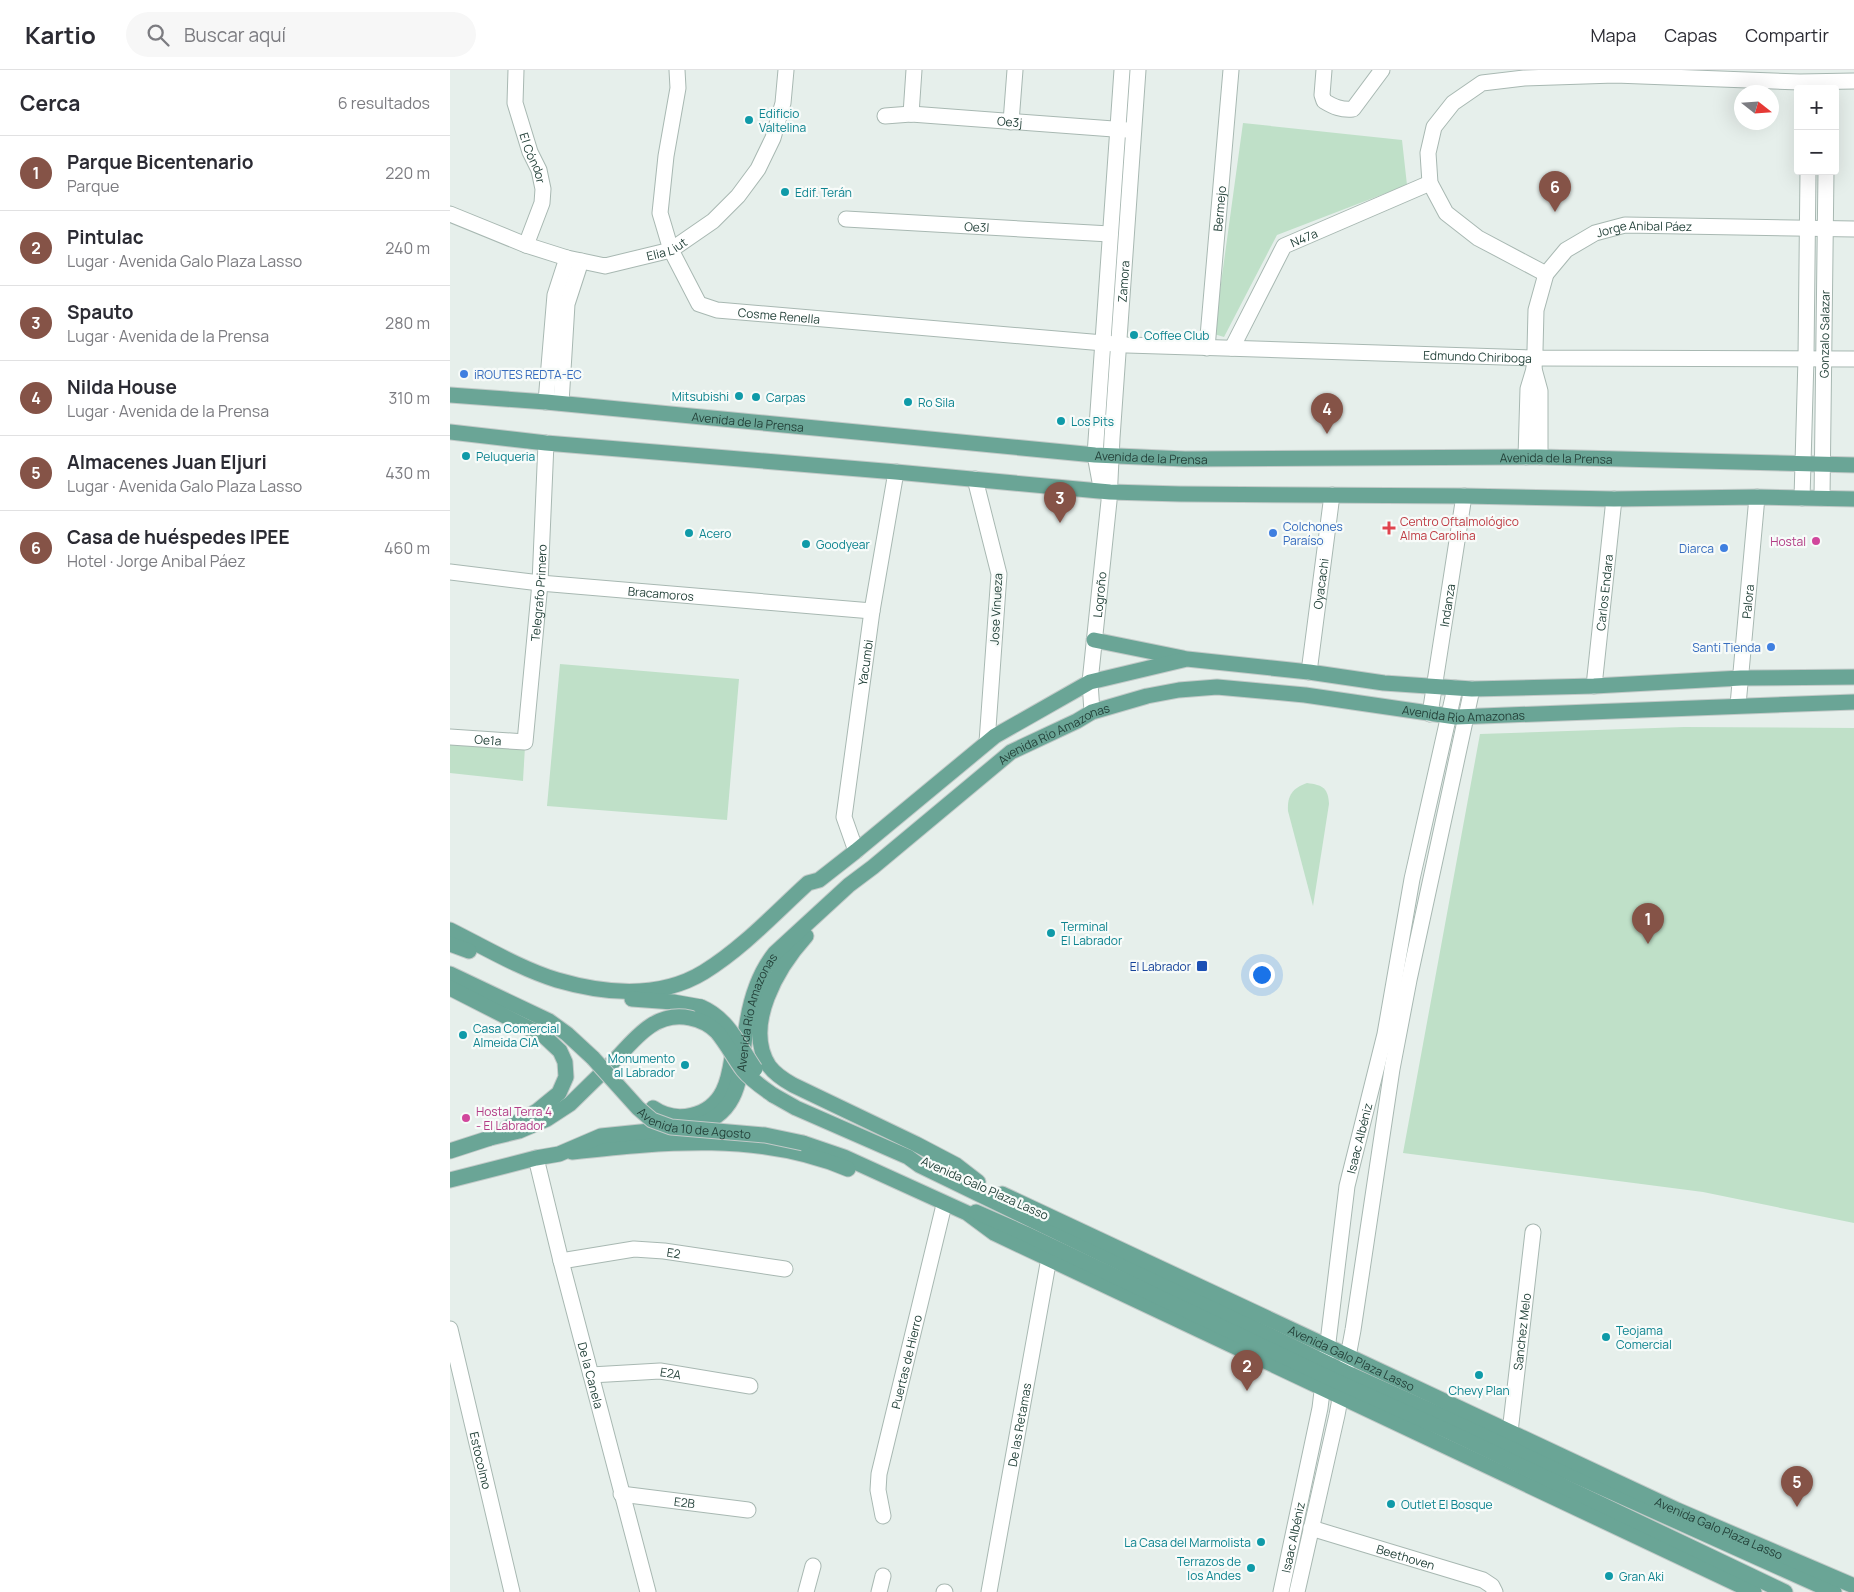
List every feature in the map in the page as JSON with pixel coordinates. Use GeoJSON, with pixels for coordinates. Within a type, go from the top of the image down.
{"type":"FeatureCollection","features":[{"type":"Feature","properties":{"kind":"main road","name":"Avenida de la Prensa"},"geometry":{"type":"LineString","coordinates":[[450,395],[1111,456],[1184,459],[1533,457],[1854,464]]}},
{"type":"Feature","properties":{"kind":"main road"},"geometry":{"type":"LineString","coordinates":[[450,432],[546,443],[1180,494],[1614,499],[1854,499]]}},
{"type":"Feature","properties":{"kind":"main road"},"geometry":{"type":"LineString","coordinates":[[1094,640],[1187,659]]}},
{"type":"Feature","properties":{"kind":"main road","name":"Avenida Río Amazonas"},"geometry":{"type":"LineString","coordinates":[[450,930],[526,967],[555,979],[586,987],[609,990],[654,990],[668,988],[685,982],[711,967],[733,951],[808,883],[819,880],[856,851],[987,742],[1090,682],[1187,659],[1309,672],[1384,683],[1472,689],[1594,686],[1741,678],[1854,677]]}},
{"type":"Feature","properties":{"kind":"main road","name":"Avenida Río Amazonas"},"geometry":{"type":"LineString","coordinates":[[450,1180],[559,1154],[601,1136],[690,1127],[703,1124],[718,1115],[732,1099],[740,1081],[747,1022],[754,996],[766,965],[776,953],[849,885],[1012,752],[1092,712],[1147,696],[1180,690],[1217,687],[1305,696],[1448,717],[1854,702]]}},
{"type":"Feature","properties":{"kind":"main road"},"geometry":{"type":"LineString","coordinates":[[873,867],[843,901],[793,950],[779,972],[769,992],[762,1016],[759,1034],[762,1049],[770,1066],[779,1076],[793,1086],[956,1165],[978,1182]]}},
{"type":"Feature","properties":{"kind":"main road"},"geometry":{"type":"LineString","coordinates":[[450,939],[469,951]]}},
{"type":"Feature","properties":{"kind":"main road"},"geometry":{"type":"LineString","coordinates":[[450,944],[549,987],[589,997],[684,1003],[701,1007],[714,1014],[727,1025],[773,1095]]}},
{"type":"Feature","properties":{"kind":"main road"},"geometry":{"type":"LineString","coordinates":[[451,978],[544,1036],[560,1051],[565,1062],[565,1081],[559,1093],[536,1111],[490,1138]]}},
{"type":"Feature","properties":{"kind":"main road","name":"Avenida 10 de Agosto"},"geometry":{"type":"LineString","coordinates":[[451,978],[549,1021],[567,1034],[593,1058],[645,1115],[659,1123],[677,1128],[765,1135],[803,1142],[844,1157],[967,1213]]}},
{"type":"Feature","properties":{"kind":"main road"},"geometry":{"type":"LineString","coordinates":[[593,1058],[619,1075],[653,1108],[666,1115],[686,1117],[707,1110],[718,1099],[726,1083],[738,1035],[754,996]]}},
{"type":"Feature","properties":{"kind":"main road"},"geometry":{"type":"LineString","coordinates":[[450,1150],[530,1127],[555,1114],[576,1098],[642,1032],[657,1021],[674,1016],[695,1019],[717,1033],[744,1071],[773,1095],[796,1108],[908,1157]]}},
{"type":"Feature","properties":{"kind":"main road"},"geometry":{"type":"LineString","coordinates":[[559,1154],[653,1143],[771,1147],[804,1154],[838,1165],[943,1209],[994,1233]]}},
{"type":"Feature","properties":{"kind":"main road","name":"Avenida Galo Plaza Lasso"},"geometry":{"type":"LineString","coordinates":[[908,1157],[922,1157],[978,1182],[1677,1510],[1854,1586]]}},
{"type":"Feature","properties":{"kind":"main road","name":"Avenida Galo Plaza Lasso"},"geometry":{"type":"LineString","coordinates":[[908,1157],[919,1165],[1324,1376]]}},
{"type":"Feature","properties":{"kind":"main road","name":"Avenida Galo Plaza Lasso"},"geometry":{"type":"LineString","coordinates":[[967,1213],[977,1212],[1010,1227],[1324,1376]]}},
{"type":"Feature","properties":{"kind":"main road","name":"Avenida Galo Plaza Lasso"},"geometry":{"type":"LineString","coordinates":[[967,1213],[994,1233],[1049,1258],[1834,1592]]}},
{"type":"Feature","properties":{"kind":"main road","name":"Avenida Galo Plaza Lasso"},"geometry":{"type":"LineString","coordinates":[[1343,1384],[1731,1587],[1754,1592]]}},
{"type":"Feature","properties":{"kind":"main road","name":"Avenida Galo Plaza Lasso"},"geometry":{"type":"LineString","coordinates":[[1343,1384],[1452,1433],[1785,1592]]}},
{"type":"Feature","properties":{"kind":"street","name":"El Cóndor"},"geometry":{"type":"LineString","coordinates":[[516,70],[515,103],[544,189],[542,203],[526,245]]}},
{"type":"Feature","properties":{"kind":"street","name":"Cosme Renella"},"geometry":{"type":"LineString","coordinates":[[678,70],[678,88],[666,156],[660,213],[670,250],[699,304],[717,310],[1102,344]]}},
{"type":"Feature","properties":{"kind":"street","name":"Elia Liut"},"geometry":{"type":"LineString","coordinates":[[450,214],[526,245],[606,266],[670,250],[713,221],[738,196],[758,169],[773,138],[783,103],[786,70]]}},
{"type":"Feature","properties":{"kind":"street"},"geometry":{"type":"LineString","coordinates":[[911,114],[914,70]]}},
{"type":"Feature","properties":{"kind":"street"},"geometry":{"type":"LineString","coordinates":[[1011,122],[1015,70]]}},
{"type":"Feature","properties":{"kind":"street","name":"Zamora"},"geometry":{"type":"LineString","coordinates":[[1105,487],[1094,455],[1122,70]]}},
{"type":"Feature","properties":{"kind":"street","name":"Zamora"},"geometry":{"type":"LineString","coordinates":[[1105,487],[1111,456],[1138,70]]}},
{"type":"Feature","properties":{"kind":"street","name":"Bermejo"},"geometry":{"type":"LineString","coordinates":[[1207,348],[1231,70]]}},
{"type":"Feature","properties":{"kind":"street"},"geometry":{"type":"LineString","coordinates":[[1324,70],[1322,96],[1324,101],[1340,109],[1353,109],[1382,70]]}},
{"type":"Feature","properties":{"kind":"street"},"geometry":{"type":"LineString","coordinates":[[1546,274],[1478,238],[1446,213],[1430,183],[1428,153],[1434,127],[1453,103],[1482,83],[1524,74],[1705,74],[1807,85]]}},
{"type":"Feature","properties":{"kind":"street"},"geometry":{"type":"LineString","coordinates":[[1827,85],[1854,81]]}},
{"type":"Feature","properties":{"kind":"street","name":"Oe3j"},"geometry":{"type":"LineString","coordinates":[[886,116],[911,114],[1134,130]]}},
{"type":"Feature","properties":{"kind":"street","name":"Gonzalo Salazar"},"geometry":{"type":"LineString","coordinates":[[1802,498],[1808,175]]}},
{"type":"Feature","properties":{"kind":"street","name":"Gonzalo Salazar"},"geometry":{"type":"LineString","coordinates":[[1822,498],[1826,175]]}},
{"type":"Feature","properties":{"kind":"street","name":"N47a"},"geometry":{"type":"LineString","coordinates":[[1232,348],[1284,246],[1430,183]]}},
{"type":"Feature","properties":{"kind":"street","name":"Oe3l"},"geometry":{"type":"LineString","coordinates":[[846,218],[1110,234]]}},
{"type":"Feature","properties":{"kind":"street","name":"Jorge Anibal Páez"},"geometry":{"type":"LineString","coordinates":[[1533,457],[1540,390],[1534,363],[1536,310],[1546,274],[1566,250],[1594,233],[1625,226],[1854,229]]}},
{"type":"Feature","properties":{"kind":"street"},"geometry":{"type":"LineString","coordinates":[[553,403],[574,259]]}},
{"type":"Feature","properties":{"kind":"street","name":"Edmundo Chiriboga"},"geometry":{"type":"LineString","coordinates":[[1102,344],[1232,348],[1534,363],[1806,358],[1854,359]]}},
{"type":"Feature","properties":{"kind":"street","name":"Telegrafo Primero"},"geometry":{"type":"LineString","coordinates":[[526,742],[540,583],[546,443]]}},
{"type":"Feature","properties":{"kind":"street","name":"Yacumbi"},"geometry":{"type":"LineString","coordinates":[[856,851],[844,817],[872,611],[896,472]]}},
{"type":"Feature","properties":{"kind":"street","name":"Jose Vinueza"},"geometry":{"type":"LineString","coordinates":[[975,479],[999,574],[987,742]]}},
{"type":"Feature","properties":{"kind":"street","name":"Logroño"},"geometry":{"type":"LineString","coordinates":[[1092,712],[1090,682],[1105,487]]}},
{"type":"Feature","properties":{"kind":"street","name":"Oyacachi"},"geometry":{"type":"LineString","coordinates":[[1309,672],[1332,495]]}},
{"type":"Feature","properties":{"kind":"street","name":"Indanza"},"geometry":{"type":"LineString","coordinates":[[1430,714],[1464,496]]}},
{"type":"Feature","properties":{"kind":"street","name":"Palora"},"geometry":{"type":"LineString","coordinates":[[1738,706],[1757,498]]}},
{"type":"Feature","properties":{"kind":"street","name":"Carlos Endara"},"geometry":{"type":"LineString","coordinates":[[1594,686],[1614,499]]}},
{"type":"Feature","properties":{"kind":"street","name":"Bracamoros"},"geometry":{"type":"LineString","coordinates":[[450,572],[540,583],[872,611]]}},
{"type":"Feature","properties":{"kind":"street","name":"Isaac Albéniz"},"geometry":{"type":"LineString","coordinates":[[1296,1592],[1348,1356],[1412,879],[1455,688]]}},
{"type":"Feature","properties":{"kind":"street","name":"Isaac Albéniz"},"geometry":{"type":"LineString","coordinates":[[1281,1592],[1316,1435],[1347,1186],[1392,1036],[1472,689]]}},
{"type":"Feature","properties":{"kind":"street","name":"Oe1a"},"geometry":{"type":"LineString","coordinates":[[450,737],[526,742]]}},
{"type":"Feature","properties":{"kind":"street","name":"De la Canela"},"geometry":{"type":"LineString","coordinates":[[536,1158],[621,1494],[648,1592]]}},
{"type":"Feature","properties":{"kind":"street","name":"Puertas de Hierro"},"geometry":{"type":"LineString","coordinates":[[883,1516],[878,1490],[878,1474],[943,1209]]}},
{"type":"Feature","properties":{"kind":"street","name":"Sanchez Melo"},"geometry":{"type":"LineString","coordinates":[[1510,1432],[1533,1232]]}},
{"type":"Feature","properties":{"kind":"street","name":"E2"},"geometry":{"type":"LineString","coordinates":[[561,1261],[634,1249],[664,1251],[785,1269]]}},
{"type":"Feature","properties":{"kind":"street","name":"De las Retamas"},"geometry":{"type":"LineString","coordinates":[[989,1592],[1049,1258]]}},
{"type":"Feature","properties":{"kind":"street","name":"Estocolmo"},"geometry":{"type":"LineString","coordinates":[[450,1329],[512,1592]]}},
{"type":"Feature","properties":{"kind":"street","name":"E2A"},"geometry":{"type":"LineString","coordinates":[[591,1376],[660,1371],[750,1386]]}},
{"type":"Feature","properties":{"kind":"street","name":"E2B"},"geometry":{"type":"LineString","coordinates":[[621,1494],[748,1510]]}},
{"type":"Feature","properties":{"kind":"street","name":"Beethoven"},"geometry":{"type":"LineString","coordinates":[[1311,1528],[1483,1580],[1492,1586],[1496,1592]]}},
{"type":"Feature","properties":{"kind":"street"},"geometry":{"type":"LineString","coordinates":[[806,1592],[813,1566]]}},
{"type":"Feature","properties":{"kind":"street"},"geometry":{"type":"LineString","coordinates":[[879,1592],[883,1576]]}},
{"type":"Feature","properties":{"kind":"green space"},"geometry":{"type":"Polygon","coordinates":[[[1243,123],[1402,140],[1407,185],[1277,235],[1224,337],[1214,334],[1243,123]]]}},
{"type":"Feature","properties":{"kind":"green space"},"geometry":{"type":"Polygon","coordinates":[[[560,664],[739,679],[727,820],[547,806],[560,664]]]}},
{"type":"Feature","properties":{"kind":"green space"},"geometry":{"type":"Polygon","coordinates":[[[1684,727],[1854,728],[1854,1223],[1703,1192],[1403,1153],[1480,734],[1684,727]]]}},
{"type":"Feature","properties":{"kind":"green space"},"geometry":{"type":"Polygon","coordinates":[[[450,739],[525,746],[523,781],[450,773],[450,739]]]}},
{"type":"Feature","properties":{"kind":"green space"},"geometry":{"type":"Polygon","coordinates":[[[1307,783],[1324,788],[1329,804],[1313,906],[1288,811],[1292,793],[1298,787],[1307,783]]]}},
{"type":"Feature","properties":{"kind":"place","name":"Edificio Valtelina"},"geometry":{"type":"Point","coordinates":[749,120]}},
{"type":"Feature","properties":{"kind":"place","name":"Edif. Terán"},"geometry":{"type":"Point","coordinates":[785,192]}},
{"type":"Feature","properties":{"kind":"place","name":"Casa de huéspedes IPEE"},"geometry":{"type":"Point","coordinates":[1555,212]}},
{"type":"Feature","properties":{"kind":"place","name":"Coffee Club"},"geometry":{"type":"Point","coordinates":[1134,335]}},
{"type":"Feature","properties":{"kind":"place","name":"iROUTES REDTA-EC"},"geometry":{"type":"Point","coordinates":[464,374]}},
{"type":"Feature","properties":{"kind":"place","name":"Mitsubishi"},"geometry":{"type":"Point","coordinates":[739,396]}},
{"type":"Feature","properties":{"kind":"place","name":"Carpas"},"geometry":{"type":"Point","coordinates":[756,397]}},
{"type":"Feature","properties":{"kind":"place","name":"Ro Sila"},"geometry":{"type":"Point","coordinates":[908,402]}},
{"type":"Feature","properties":{"kind":"place","name":"Los Pits"},"geometry":{"type":"Point","coordinates":[1061,421]}},
{"type":"Feature","properties":{"kind":"place","name":"Nilda House"},"geometry":{"type":"Point","coordinates":[1327,434]}},
{"type":"Feature","properties":{"kind":"place","name":"Peluqueria"},"geometry":{"type":"Point","coordinates":[466,456]}},
{"type":"Feature","properties":{"kind":"place","name":"Spauto"},"geometry":{"type":"Point","coordinates":[1060,523]}},
{"type":"Feature","properties":{"kind":"place","name":"Centro Oftalmológico Alma Carolina"},"geometry":{"type":"Point","coordinates":[1389,528]}},
{"type":"Feature","properties":{"kind":"place","name":"Acero"},"geometry":{"type":"Point","coordinates":[689,533]}},
{"type":"Feature","properties":{"kind":"place","name":"Colchones Paraíso"},"geometry":{"type":"Point","coordinates":[1273,533]}},
{"type":"Feature","properties":{"kind":"place","name":"Hostal"},"geometry":{"type":"Point","coordinates":[1816,541]}},
{"type":"Feature","properties":{"kind":"place","name":"Goodyear"},"geometry":{"type":"Point","coordinates":[806,544]}},
{"type":"Feature","properties":{"kind":"place","name":"Diarca"},"geometry":{"type":"Point","coordinates":[1724,548]}},
{"type":"Feature","properties":{"kind":"place","name":"Santi Tienda"},"geometry":{"type":"Point","coordinates":[1771,647]}},
{"type":"Feature","properties":{"kind":"place","name":"Terminal El Labrador"},"geometry":{"type":"Point","coordinates":[1051,933]}},
{"type":"Feature","properties":{"kind":"place","name":"Parque Bicentenario"},"geometry":{"type":"Point","coordinates":[1648,944]}},
{"type":"Feature","properties":{"kind":"place","name":"El Labrador"},"geometry":{"type":"Point","coordinates":[1202,966]}},
{"type":"Feature","properties":{"kind":"place","name":"Casa Comercial Almeida CIA"},"geometry":{"type":"Point","coordinates":[463,1035]}},
{"type":"Feature","properties":{"kind":"place","name":"Monumento al Labrador"},"geometry":{"type":"Point","coordinates":[685,1065]}},
{"type":"Feature","properties":{"kind":"place","name":"Hostal Terra 4 - El Labrador"},"geometry":{"type":"Point","coordinates":[466,1118]}},
{"type":"Feature","properties":{"kind":"place","name":"Teojama Comercial"},"geometry":{"type":"Point","coordinates":[1606,1337]}},
{"type":"Feature","properties":{"kind":"place","name":"Chevy Plan"},"geometry":{"type":"Point","coordinates":[1479,1375]}},
{"type":"Feature","properties":{"kind":"place","name":"Pintulac"},"geometry":{"type":"Point","coordinates":[1247,1391]}},
{"type":"Feature","properties":{"kind":"place","name":"Outlet El Bosque"},"geometry":{"type":"Point","coordinates":[1391,1504]}},
{"type":"Feature","properties":{"kind":"place","name":"Almacenes Juan Eljuri"},"geometry":{"type":"Point","coordinates":[1797,1507]}},
{"type":"Feature","properties":{"kind":"place","name":"La Casa del Marmolista"},"geometry":{"type":"Point","coordinates":[1261,1542]}},
{"type":"Feature","properties":{"kind":"place","name":"Terrazos de los Andes"},"geometry":{"type":"Point","coordinates":[1251,1568]}},
{"type":"Feature","properties":{"kind":"place","name":"Gran Aki"},"geometry":{"type":"Point","coordinates":[1609,1576]}}]}
